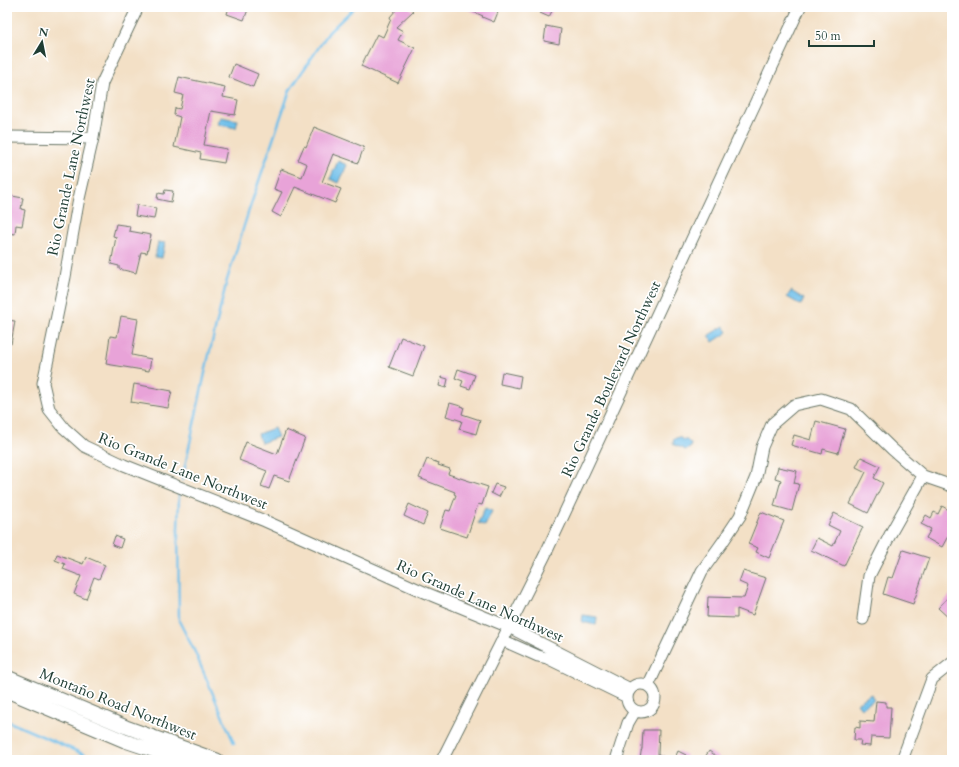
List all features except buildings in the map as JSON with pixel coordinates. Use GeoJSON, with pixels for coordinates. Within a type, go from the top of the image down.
{"type":"FeatureCollection","features":[{"type":"Feature","properties":{"kind":"main road","name":"Montaño Road Northwest"},"geometry":{"type":"LineString","coordinates":[[7,677],[126,727],[217,760]]}},
{"type":"Feature","properties":{"kind":"main road","name":"Montaño Road Northwest"},"geometry":{"type":"LineString","coordinates":[[7,691],[125,741],[182,760]]}},
{"type":"Feature","properties":{"kind":"street","name":"Rio Grande Lane Northwest"},"geometry":{"type":"LineString","coordinates":[[138,7],[102,83],[93,138],[78,203],[65,277],[43,383],[50,409],[64,428],[84,446],[124,465],[265,521],[426,593],[509,627],[628,693]]}},
{"type":"Feature","properties":{"kind":"street","name":"Rio Grande Boulevard Northwest"},"geometry":{"type":"LineString","coordinates":[[442,760],[546,555],[800,7]]}},
{"type":"Feature","properties":{"kind":"street"},"geometry":{"type":"LineString","coordinates":[[7,136],[93,138]]}},
{"type":"Feature","properties":{"kind":"street"},"geometry":{"type":"LineString","coordinates":[[648,686],[702,571],[740,516],[756,477],[762,447],[772,424],[794,405],[821,399],[851,409],[892,449],[923,476],[952,486]]}},
{"type":"Feature","properties":{"kind":"street"},"geometry":{"type":"LineString","coordinates":[[863,619],[869,576],[923,476]]}},
{"type":"Feature","properties":{"kind":"street","name":"Rio Grande Lane Northwest"},"geometry":{"type":"LineString","coordinates":[[502,640],[628,693]]}},
{"type":"Feature","properties":{"kind":"street"},"geometry":{"type":"LineString","coordinates":[[902,760],[932,679],[952,663]]}},
{"type":"Feature","properties":{"kind":"street"},"geometry":{"type":"LineString","coordinates":[[639,684],[648,686],[652,689],[654,695],[652,707],[641,712],[635,711],[629,706],[627,701],[628,693],[632,687],[639,684]]}},
{"type":"Feature","properties":{"kind":"street"},"geometry":{"type":"LineString","coordinates":[[617,760],[628,723],[635,711]]}},
{"type":"Feature","properties":{"kind":"water"},"geometry":{"type":"Polygon","coordinates":[[[221,117],[238,120],[236,128],[219,125],[218,122],[221,117]]]}},
{"type":"Feature","properties":{"kind":"water"},"geometry":{"type":"Polygon","coordinates":[[[338,161],[347,165],[339,183],[330,179],[338,161]]]}},
{"type":"Feature","properties":{"kind":"water"},"geometry":{"type":"Polygon","coordinates":[[[158,242],[165,243],[162,258],[155,257],[158,242]]]}},
{"type":"Feature","properties":{"kind":"water"},"geometry":{"type":"Polygon","coordinates":[[[791,291],[804,299],[801,305],[787,297],[791,291]]]}},
{"type":"Feature","properties":{"kind":"water"},"geometry":{"type":"Polygon","coordinates":[[[724,326],[728,332],[713,342],[709,335],[724,326]]]}},
{"type":"Feature","properties":{"kind":"water"},"geometry":{"type":"Polygon","coordinates":[[[274,428],[278,437],[261,443],[258,434],[274,428]]]}},
{"type":"Feature","properties":{"kind":"water"},"geometry":{"type":"Polygon","coordinates":[[[679,437],[683,440],[687,440],[691,444],[690,448],[685,450],[673,444],[674,439],[679,437]]]}},
{"type":"Feature","properties":{"kind":"water"},"geometry":{"type":"Polygon","coordinates":[[[485,508],[492,511],[485,526],[478,523],[485,508]]]}},
{"type":"Feature","properties":{"kind":"water"},"geometry":{"type":"Polygon","coordinates":[[[583,615],[597,617],[596,625],[582,622],[583,615]]]}},
{"type":"Feature","properties":{"kind":"water"},"geometry":{"type":"Polygon","coordinates":[[[871,694],[874,700],[861,708],[857,703],[871,694]]]}},
{"type":"Feature","properties":{"kind":"waterway"},"geometry":{"type":"LineString","coordinates":[[182,480],[227,280],[290,90],[329,32],[355,7]]}},
{"type":"Feature","properties":{"kind":"waterway"},"geometry":{"type":"LineString","coordinates":[[179,494],[179,621],[194,650],[234,743]]}},
{"type":"Feature","properties":{"kind":"waterway"},"geometry":{"type":"LineString","coordinates":[[7,721],[97,760]]}}]}
